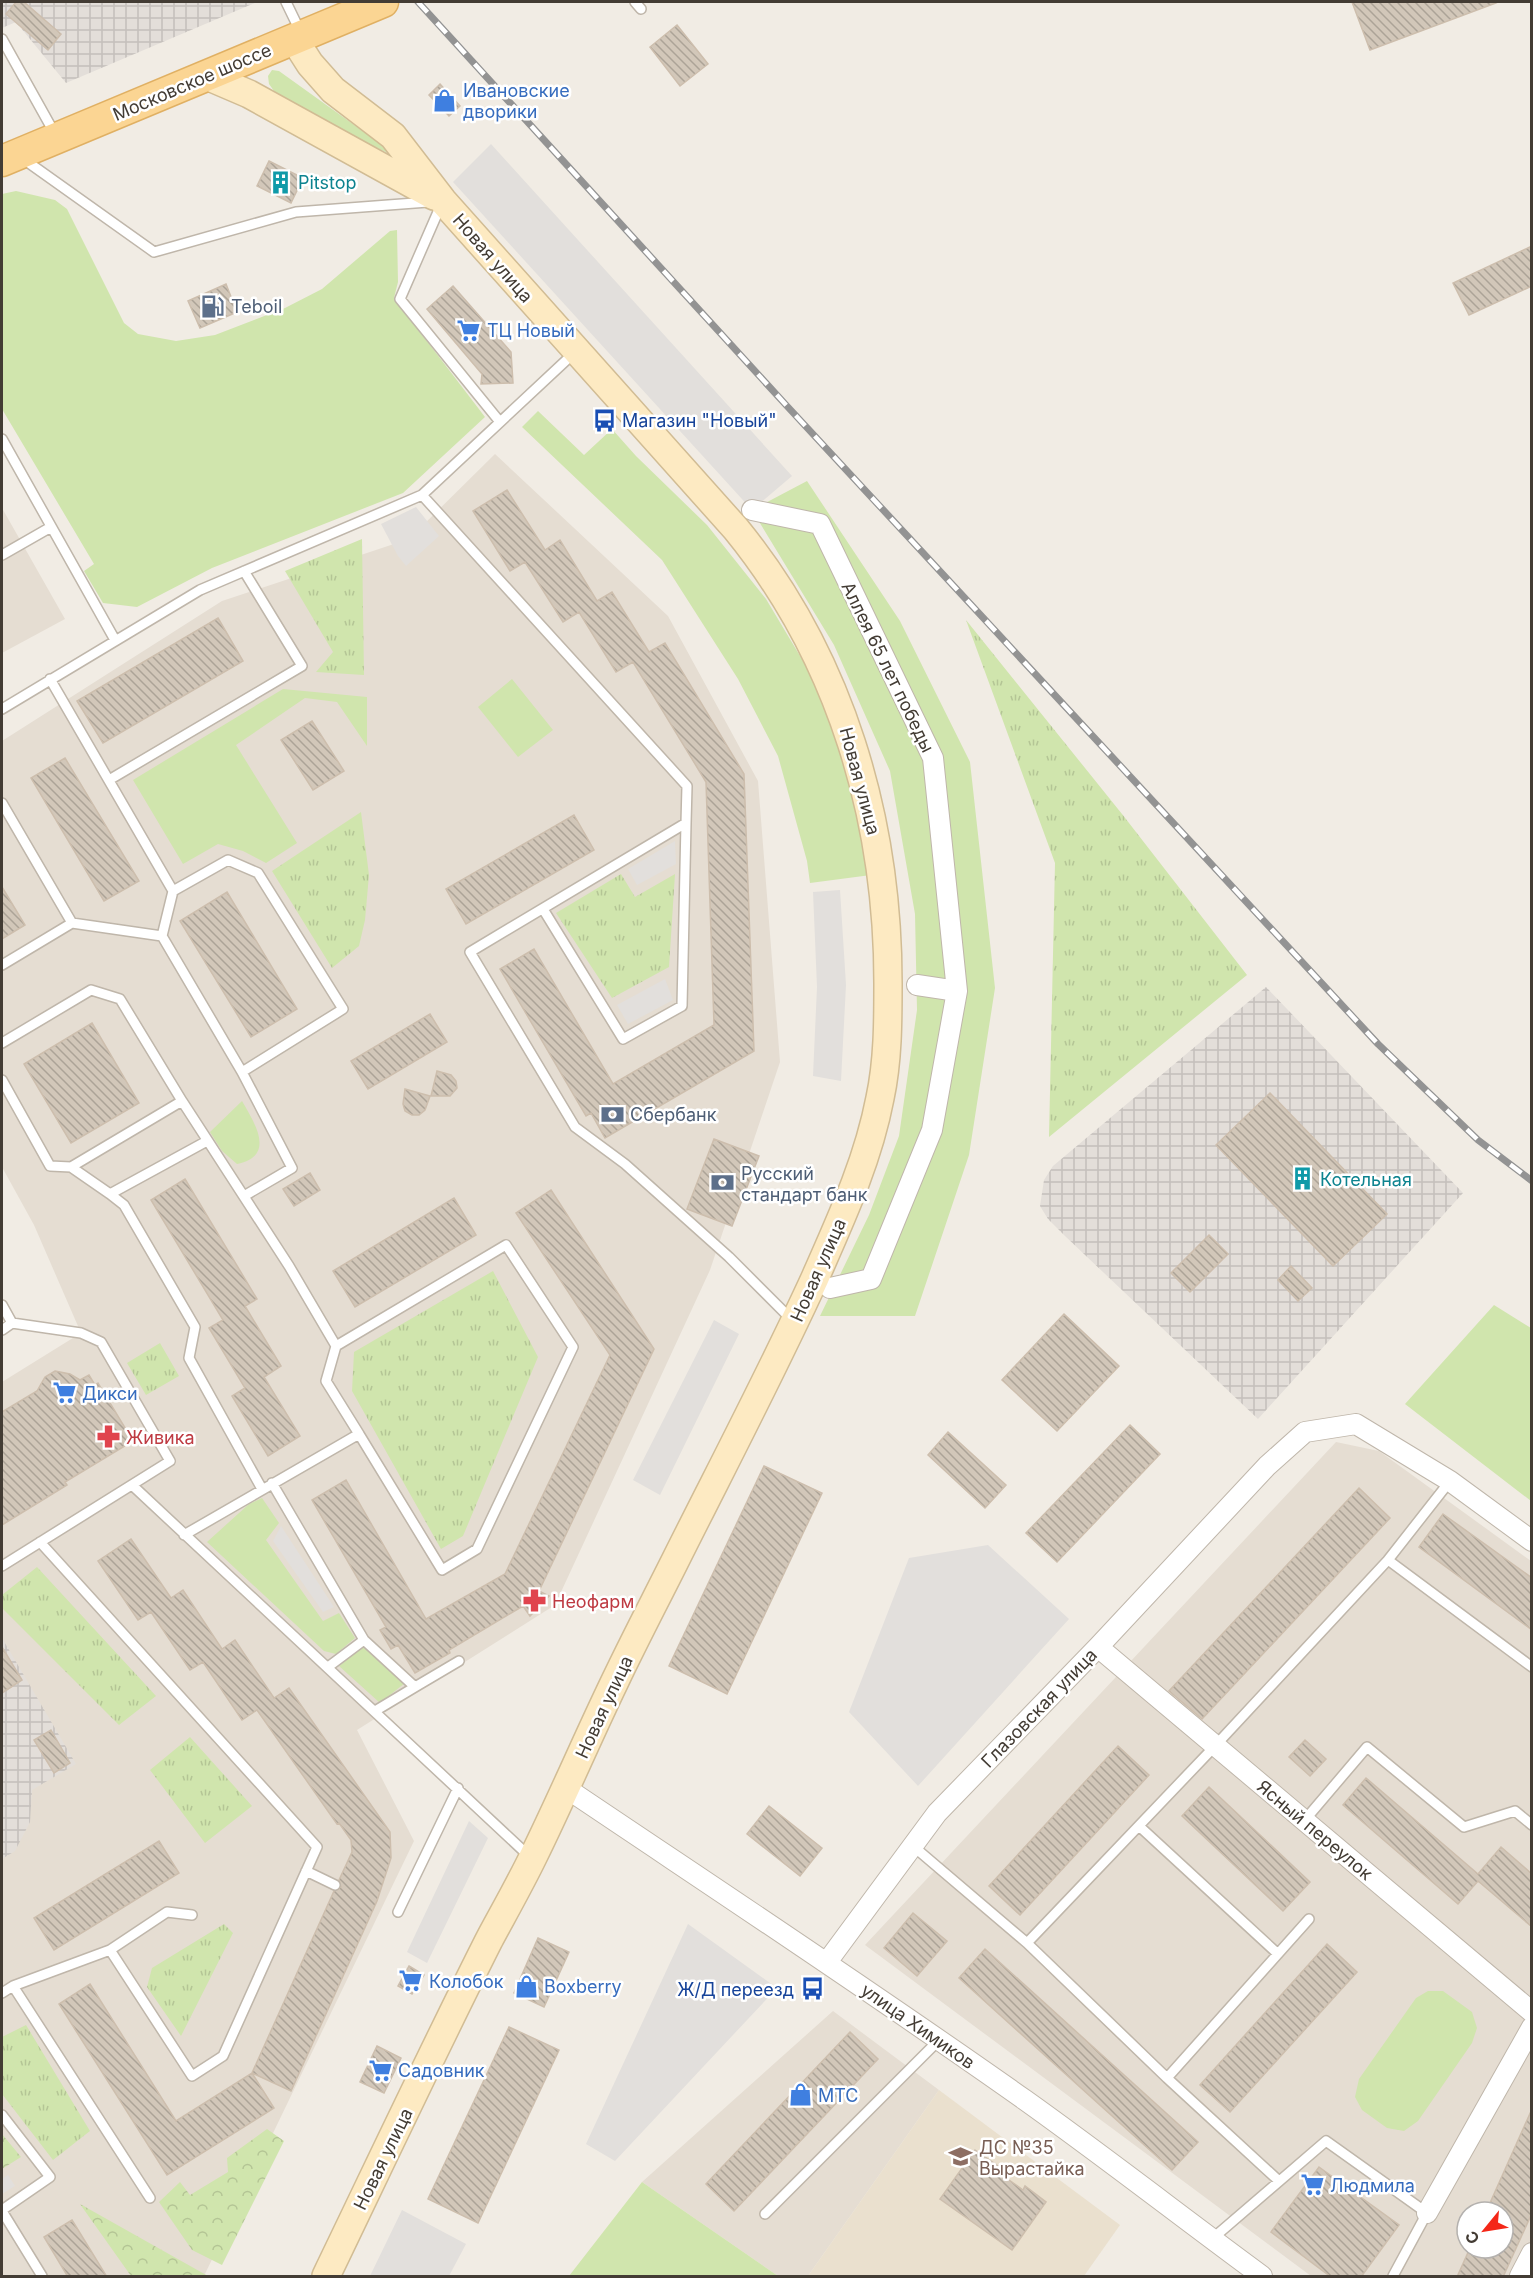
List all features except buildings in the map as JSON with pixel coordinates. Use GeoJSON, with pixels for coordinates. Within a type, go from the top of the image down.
{"type":"FeatureCollection","features":[{"type":"Feature","properties":{"kind":"main road","name":"Московское шоссе"},"geometry":{"type":"LineString","coordinates":[[10,158],[382,2]]}},
{"type":"Feature","properties":{"kind":"street","name":"Новая улица"},"geometry":{"type":"LineString","coordinates":[[298,37],[310,64],[333,90],[393,136],[443,201],[736,529],[784,596],[807,633],[827,676],[858,763],[873,822],[884,884],[888,939],[888,1024],[881,1096],[859,1177],[795,1322],[615,1682],[532,1859],[489,1941],[326,2277]]}},
{"type":"Feature","properties":{"kind":"street"},"geometry":{"type":"LineString","coordinates":[[207,76],[249,94],[443,201]]}},
{"type":"Feature","properties":{"kind":"street","name":"Аллея 65 лет победы"},"geometry":{"type":"LineString","coordinates":[[752,510],[819,524],[933,758],[957,991],[932,1130],[871,1279],[830,1288]]}},
{"type":"Feature","properties":{"kind":"street"},"geometry":{"type":"LineString","coordinates":[[917,985],[957,991]]}},
{"type":"Feature","properties":{"kind":"street","name":"Глазовская улица"},"geometry":{"type":"LineString","coordinates":[[826,1962],[937,1813],[1098,1647],[1266,1466],[1305,1432],[1356,1424],[1450,1481],[1532,1541]]}},
{"type":"Feature","properties":{"kind":"street","name":"Ясный переулок"},"geometry":{"type":"LineString","coordinates":[[1098,1647],[1532,2013]]}},
{"type":"Feature","properties":{"kind":"street","name":"улица Химиков"},"geometry":{"type":"LineString","coordinates":[[566,1788],[939,2040],[1027,2102],[1262,2277]]}},
{"type":"Feature","properties":{"kind":"street"},"geometry":{"type":"LineString","coordinates":[[1427,2213],[1532,2027]]}},
{"type":"Feature","properties":{"kind":"street"},"geometry":{"type":"LineString","coordinates":[[1520,2277],[1532,2253]]}},
{"type":"Feature","properties":{"kind":"lane"},"geometry":{"type":"LineString","coordinates":[[285,2],[298,37]]}},
{"type":"Feature","properties":{"kind":"lane"},"geometry":{"type":"LineString","coordinates":[[2,39],[58,138]]}},
{"type":"Feature","properties":{"kind":"lane"},"geometry":{"type":"LineString","coordinates":[[10,158],[154,252],[296,212],[443,201],[400,299],[500,422]]}},
{"type":"Feature","properties":{"kind":"lane"},"geometry":{"type":"LineString","coordinates":[[2,709],[200,590],[422,495],[575,351]]}},
{"type":"Feature","properties":{"kind":"lane"},"geometry":{"type":"LineString","coordinates":[[2,439],[115,640]]}},
{"type":"Feature","properties":{"kind":"lane"},"geometry":{"type":"LineString","coordinates":[[422,495],[687,786],[682,1006],[623,1039],[543,909]]}},
{"type":"Feature","properties":{"kind":"lane"},"geometry":{"type":"LineString","coordinates":[[2,555],[51,527]]}},
{"type":"Feature","properties":{"kind":"lane"},"geometry":{"type":"LineString","coordinates":[[109,780],[302,666],[244,572]]}},
{"type":"Feature","properties":{"kind":"lane"},"geometry":{"type":"LineString","coordinates":[[50,679],[173,891],[162,936],[242,1072],[292,1168],[243,1196]]}},
{"type":"Feature","properties":{"kind":"lane"},"geometry":{"type":"LineString","coordinates":[[2,803],[72,923]]}},
{"type":"Feature","properties":{"kind":"lane"},"geometry":{"type":"LineString","coordinates":[[686,824],[471,952],[575,1127],[625,1164],[729,1257],[795,1322]]}},
{"type":"Feature","properties":{"kind":"lane"},"geometry":{"type":"LineString","coordinates":[[173,891],[228,860],[258,873],[344,1009],[242,1072]]}},
{"type":"Feature","properties":{"kind":"lane"},"geometry":{"type":"LineString","coordinates":[[2,965],[72,923],[162,936]]}},
{"type":"Feature","properties":{"kind":"lane"},"geometry":{"type":"LineString","coordinates":[[2,1043],[91,990],[120,999],[207,1141],[289,1266],[336,1346]]}},
{"type":"Feature","properties":{"kind":"lane"},"geometry":{"type":"LineString","coordinates":[[2,1080],[50,1166],[71,1167],[124,1205],[195,1327],[189,1358],[261,1489]]}},
{"type":"Feature","properties":{"kind":"lane"},"geometry":{"type":"LineString","coordinates":[[71,1167],[182,1101]]}},
{"type":"Feature","properties":{"kind":"lane"},"geometry":{"type":"LineString","coordinates":[[110,1194],[207,1141]]}},
{"type":"Feature","properties":{"kind":"lane"},"geometry":{"type":"LineString","coordinates":[[506,1245],[573,1347],[477,1549],[442,1570],[359,1434],[326,1381],[336,1346],[506,1245]]}},
{"type":"Feature","properties":{"kind":"lane"},"geometry":{"type":"LineString","coordinates":[[2,1305],[12,1323]]}},
{"type":"Feature","properties":{"kind":"lane"},"geometry":{"type":"LineString","coordinates":[[2,1330],[12,1323],[81,1333],[101,1342],[170,1461],[2,1566]]}},
{"type":"Feature","properties":{"kind":"lane"},"geometry":{"type":"LineString","coordinates":[[184,1535],[359,1434]]}},
{"type":"Feature","properties":{"kind":"lane"},"geometry":{"type":"LineString","coordinates":[[1028,1943],[1388,1560],[1450,1481]]}},
{"type":"Feature","properties":{"kind":"lane"},"geometry":{"type":"LineString","coordinates":[[272,1483],[364,1640],[416,1687]]}},
{"type":"Feature","properties":{"kind":"lane"},"geometry":{"type":"LineString","coordinates":[[132,1485],[532,1859]]}},
{"type":"Feature","properties":{"kind":"lane"},"geometry":{"type":"LineString","coordinates":[[40,1542],[317,1847],[223,2056],[192,2076],[110,1950]]}},
{"type":"Feature","properties":{"kind":"lane"},"geometry":{"type":"LineString","coordinates":[[1388,1560],[1532,1667]]}},
{"type":"Feature","properties":{"kind":"lane"},"geometry":{"type":"LineString","coordinates":[[328,1667],[364,1640]]}},
{"type":"Feature","properties":{"kind":"lane"},"geometry":{"type":"LineString","coordinates":[[375,1711],[459,1661]]}},
{"type":"Feature","properties":{"kind":"lane"},"geometry":{"type":"LineString","coordinates":[[1304,1821],[1367,1747],[1464,1827],[1515,1811],[1532,1825]]}},
{"type":"Feature","properties":{"kind":"lane"},"geometry":{"type":"LineString","coordinates":[[399,1912],[458,1788]]}},
{"type":"Feature","properties":{"kind":"lane"},"geometry":{"type":"LineString","coordinates":[[1139,1826],[1278,1954]]}},
{"type":"Feature","properties":{"kind":"lane"},"geometry":{"type":"LineString","coordinates":[[913,1846],[1028,1943],[1167,2078],[1279,2181]]}},
{"type":"Feature","properties":{"kind":"lane"},"geometry":{"type":"LineString","coordinates":[[306,1871],[335,1885]]}},
{"type":"Feature","properties":{"kind":"lane"},"geometry":{"type":"LineString","coordinates":[[2,1993],[12,1986],[110,1950],[167,1912],[192,1915]]}},
{"type":"Feature","properties":{"kind":"lane"},"geometry":{"type":"LineString","coordinates":[[1167,2078],[1310,1919]]}},
{"type":"Feature","properties":{"kind":"lane"},"geometry":{"type":"LineString","coordinates":[[12,1986],[150,2198]]}},
{"type":"Feature","properties":{"kind":"lane"},"geometry":{"type":"LineString","coordinates":[[765,2214],[939,2040]]}},
{"type":"Feature","properties":{"kind":"lane"},"geometry":{"type":"LineString","coordinates":[[2,2115],[50,2177],[2,2210],[42,2277]]}},
{"type":"Feature","properties":{"kind":"lane"},"geometry":{"type":"LineString","coordinates":[[1212,2239],[1326,2141],[1427,2213],[1393,2277]]}},
{"type":"Feature","properties":{"kind":"shaded area"},"geometry":{"type":"Polygon","coordinates":[[[2,2],[257,2],[66,83],[16,22],[2,28],[2,2]]]}},
{"type":"Feature","properties":{"kind":"shaded area"},"geometry":{"type":"Polygon","coordinates":[[[491,144],[792,476],[752,510],[453,182],[491,144]]]}},
{"type":"Feature","properties":{"kind":"shaded area"},"geometry":{"type":"Polygon","coordinates":[[[495,454],[668,616],[758,781],[780,1062],[710,1270],[555,1605],[357,1730],[414,1841],[204,2276],[2,2276],[2,1382],[81,1333],[34,1225],[2,1167],[2,741],[222,601],[409,539],[495,454]]]}},
{"type":"Feature","properties":{"kind":"shaded area"},"geometry":{"type":"Polygon","coordinates":[[[416,507],[439,536],[406,566],[381,524],[416,507]]]}},
{"type":"Feature","properties":{"kind":"shaded area"},"geometry":{"type":"Polygon","coordinates":[[[2,508],[65,619],[2,653],[2,508]]]}},
{"type":"Feature","properties":{"kind":"shaded area"},"geometry":{"type":"Polygon","coordinates":[[[675,841],[676,864],[637,885],[628,869],[675,841]]]}},
{"type":"Feature","properties":{"kind":"shaded area"},"geometry":{"type":"Polygon","coordinates":[[[840,890],[846,985],[841,1081],[813,1076],[817,987],[813,892],[840,890]]]}},
{"type":"Feature","properties":{"kind":"shaded area"},"geometry":{"type":"Polygon","coordinates":[[[665,979],[673,1000],[628,1024],[617,1005],[665,979]]]}},
{"type":"Feature","properties":{"kind":"shaded area"},"geometry":{"type":"Polygon","coordinates":[[[1266,987],[1463,1193],[1258,1419],[1065,1236],[1048,1219],[1040,1206],[1044,1180],[1053,1166],[1266,987]]]}},
{"type":"Feature","properties":{"kind":"shaded area"},"geometry":{"type":"Polygon","coordinates":[[[714,1320],[739,1334],[660,1495],[633,1480],[714,1320]]]}},
{"type":"Feature","properties":{"kind":"shaded area"},"geometry":{"type":"Polygon","coordinates":[[[1336,1442],[1379,1451],[1531,1561],[1531,2276],[1311,2276],[865,1945],[1336,1442]]]}},
{"type":"Feature","properties":{"kind":"shaded area"},"geometry":{"type":"Polygon","coordinates":[[[281,1526],[334,1607],[323,1612],[273,1541],[281,1526]]]}},
{"type":"Feature","properties":{"kind":"shaded area"},"geometry":{"type":"Polygon","coordinates":[[[988,1545],[1069,1619],[918,1786],[849,1712],[909,1558],[988,1545]]]}},
{"type":"Feature","properties":{"kind":"shaded area"},"geometry":{"type":"Polygon","coordinates":[[[2,1638],[76,1764],[32,1790],[30,1822],[15,1851],[2,1859],[2,1638]]]}},
{"type":"Feature","properties":{"kind":"shaded area"},"geometry":{"type":"Polygon","coordinates":[[[469,1821],[488,1838],[427,1963],[407,1952],[469,1821]]]}},
{"type":"Feature","properties":{"kind":"shaded area"},"geometry":{"type":"Polygon","coordinates":[[[688,1924],[777,1988],[615,2161],[586,2144],[688,1924]]]}},
{"type":"Feature","properties":{"kind":"shaded area"},"geometry":{"type":"Polygon","coordinates":[[[833,2011],[939,2090],[808,2276],[778,2276],[642,2182],[833,2011]]]}},
{"type":"Feature","properties":{"kind":"shaded area","name":"ДС №35 Вырастайка"},"geometry":{"type":"Polygon","coordinates":[[[939,2090],[1120,2225],[1084,2276],[808,2276],[939,2090]]]}},
{"type":"Feature","properties":{"kind":"shaded area"},"geometry":{"type":"Polygon","coordinates":[[[8,2175],[15,2186],[2,2194],[2,2179],[8,2175]]]}},
{"type":"Feature","properties":{"kind":"shaded area"},"geometry":{"type":"Polygon","coordinates":[[[402,2210],[466,2244],[449,2276],[370,2276],[402,2210]]]}},
{"type":"Feature","properties":{"kind":"green space"},"geometry":{"type":"Polygon","coordinates":[[[272,70],[279,71],[403,160],[296,110],[279,98],[269,84],[268,76],[272,70]]]}},
{"type":"Feature","properties":{"kind":"green space"},"geometry":{"type":"Polygon","coordinates":[[[16,191],[55,200],[67,209],[124,323],[138,334],[176,341],[215,335],[285,308],[322,289],[390,231],[397,230],[398,282],[394,298],[485,417],[403,493],[212,568],[137,607],[103,603],[84,571],[94,564],[2,409],[2,194],[16,191]]]}},
{"type":"Feature","properties":{"kind":"green space"},"geometry":{"type":"Polygon","coordinates":[[[538,411],[584,455],[612,429],[636,456],[707,525],[766,599],[815,681],[851,765],[871,875],[810,883],[807,861],[778,756],[738,679],[662,560],[522,427],[538,411]]]}},
{"type":"Feature","properties":{"kind":"green space"},"geometry":{"type":"Polygon","coordinates":[[[807,481],[900,621],[970,762],[995,988],[969,1155],[915,1316],[820,1316],[869,1215],[899,1136],[917,1010],[915,914],[890,771],[834,645],[752,510],[807,481]]]}},
{"type":"Feature","properties":{"kind":"green space"},"geometry":{"type":"Polygon","coordinates":[[[362,539],[364,675],[316,672],[333,652],[285,571],[362,539]]]}},
{"type":"Feature","properties":{"kind":"green space"},"geometry":{"type":"Polygon","coordinates":[[[966,620],[1122,814],[1247,975],[1049,1137],[1055,863],[966,620]]]}},
{"type":"Feature","properties":{"kind":"green space"},"geometry":{"type":"Polygon","coordinates":[[[512,679],[553,730],[518,757],[478,707],[512,679]]]}},
{"type":"Feature","properties":{"kind":"green space"},"geometry":{"type":"Polygon","coordinates":[[[283,689],[367,697],[367,746],[337,702],[305,698],[236,745],[297,843],[266,863],[243,851],[218,844],[183,864],[133,780],[283,689]]]}},
{"type":"Feature","properties":{"kind":"green space"},"geometry":{"type":"Polygon","coordinates":[[[361,812],[369,875],[365,920],[359,946],[332,968],[272,871],[361,812]]]}},
{"type":"Feature","properties":{"kind":"green space"},"geometry":{"type":"Polygon","coordinates":[[[621,874],[635,897],[675,874],[669,967],[612,998],[556,913],[621,874]]]}},
{"type":"Feature","properties":{"kind":"green space"},"geometry":{"type":"Polygon","coordinates":[[[242,1101],[256,1128],[259,1146],[256,1154],[249,1160],[237,1164],[222,1151],[210,1132],[242,1101]]]}},
{"type":"Feature","properties":{"kind":"green space"},"geometry":{"type":"Polygon","coordinates":[[[493,1271],[538,1357],[463,1536],[441,1549],[352,1391],[354,1352],[493,1271]]]}},
{"type":"Feature","properties":{"kind":"green space"},"geometry":{"type":"Polygon","coordinates":[[[1494,1305],[1531,1328],[1531,1501],[1405,1404],[1494,1305]]]}},
{"type":"Feature","properties":{"kind":"green space"},"geometry":{"type":"Polygon","coordinates":[[[160,1343],[179,1376],[146,1395],[127,1363],[160,1343]]]}},
{"type":"Feature","properties":{"kind":"green space"},"geometry":{"type":"Polygon","coordinates":[[[262,1498],[279,1523],[266,1540],[323,1621],[339,1613],[355,1638],[336,1654],[324,1651],[207,1542],[249,1504],[262,1498]]]}},
{"type":"Feature","properties":{"kind":"green space"},"geometry":{"type":"Polygon","coordinates":[[[37,1567],[156,1696],[119,1725],[2,1608],[2,1595],[37,1567]]]}},
{"type":"Feature","properties":{"kind":"green space"},"geometry":{"type":"Polygon","coordinates":[[[363,1647],[405,1683],[380,1703],[339,1666],[363,1647]]]}},
{"type":"Feature","properties":{"kind":"green space"},"geometry":{"type":"Polygon","coordinates":[[[190,1737],[252,1806],[205,1843],[150,1770],[190,1737]]]}},
{"type":"Feature","properties":{"kind":"green space"},"geometry":{"type":"Polygon","coordinates":[[[224,1924],[233,1933],[181,2036],[147,1987],[152,1968],[224,1924]]]}},
{"type":"Feature","properties":{"kind":"green space"},"geometry":{"type":"Polygon","coordinates":[[[1428,1991],[1443,1991],[1472,2012],[1477,2028],[1472,2043],[1418,2121],[1404,2131],[1387,2128],[1362,2110],[1355,2097],[1359,2079],[1416,1998],[1428,1991]]]}},
{"type":"Feature","properties":{"kind":"green space"},"geometry":{"type":"Polygon","coordinates":[[[26,2025],[90,2131],[53,2160],[2,2094],[2,2037],[26,2025]]]}},
{"type":"Feature","properties":{"kind":"green space"},"geometry":{"type":"Polygon","coordinates":[[[267,2129],[284,2141],[222,2265],[192,2250],[159,2202],[180,2182],[190,2195],[228,2172],[227,2158],[267,2129]]]}},
{"type":"Feature","properties":{"kind":"green space"},"geometry":{"type":"Polygon","coordinates":[[[2,2134],[21,2157],[2,2169],[2,2134]]]}},
{"type":"Feature","properties":{"kind":"green space"},"geometry":{"type":"Polygon","coordinates":[[[642,2182],[778,2276],[569,2276],[642,2182]]]}},
{"type":"Feature","properties":{"kind":"green space"},"geometry":{"type":"Polygon","coordinates":[[[80,2204],[208,2276],[131,2276],[80,2204]]]}},
{"type":"Feature","properties":{"kind":"railway"},"geometry":{"type":"LineString","coordinates":[[418,2],[786,405],[1378,1044],[1478,1140],[1532,1181]]}},
{"type":"Feature","properties":{"kind":"place","name":"Ивановские дворики"},"geometry":{"type":"Point","coordinates":[445,100]}},
{"type":"Feature","properties":{"kind":"place","name":"Pitstop"},"geometry":{"type":"Point","coordinates":[280,182]}},
{"type":"Feature","properties":{"kind":"place","name":"Teboil"},"geometry":{"type":"Point","coordinates":[213,306]}},
{"type":"Feature","properties":{"kind":"place","name":"ТЦ Новый"},"geometry":{"type":"Point","coordinates":[469,330]}},
{"type":"Feature","properties":{"kind":"place","name":"Магазин \"Новый\""},"geometry":{"type":"Point","coordinates":[604,420]}},
{"type":"Feature","properties":{"kind":"place","name":"Сбербанк"},"geometry":{"type":"Point","coordinates":[612,1114]}},
{"type":"Feature","properties":{"kind":"place","name":"Котельная"},"geometry":{"type":"Point","coordinates":[1302,1179]}},
{"type":"Feature","properties":{"kind":"place","name":"Русский стандарт банк"},"geometry":{"type":"Point","coordinates":[723,1183]}},
{"type":"Feature","properties":{"kind":"place","name":"Дикси"},"geometry":{"type":"Point","coordinates":[64,1393]}},
{"type":"Feature","properties":{"kind":"place","name":"Живика"},"geometry":{"type":"Point","coordinates":[108,1437]}},
{"type":"Feature","properties":{"kind":"place","name":"Неофарм"},"geometry":{"type":"Point","coordinates":[534,1601]}},
{"type":"Feature","properties":{"kind":"place","name":"Колобок"},"geometry":{"type":"Point","coordinates":[411,1981]}},
{"type":"Feature","properties":{"kind":"place","name":"Boxberry"},"geometry":{"type":"Point","coordinates":[526,1986]}},
{"type":"Feature","properties":{"kind":"place","name":"Ж/Д переезд"},"geometry":{"type":"Point","coordinates":[812,1989]}},
{"type":"Feature","properties":{"kind":"place","name":"Садовник"},"geometry":{"type":"Point","coordinates":[380,2070]}},
{"type":"Feature","properties":{"kind":"place","name":"МТС"},"geometry":{"type":"Point","coordinates":[800,2095]}},
{"type":"Feature","properties":{"kind":"place","name":"ДС №35 Вырастайка"},"geometry":{"type":"Point","coordinates":[961,2157]}},
{"type":"Feature","properties":{"kind":"place","name":"Людмила"},"geometry":{"type":"Point","coordinates":[1312,2185]}}]}
